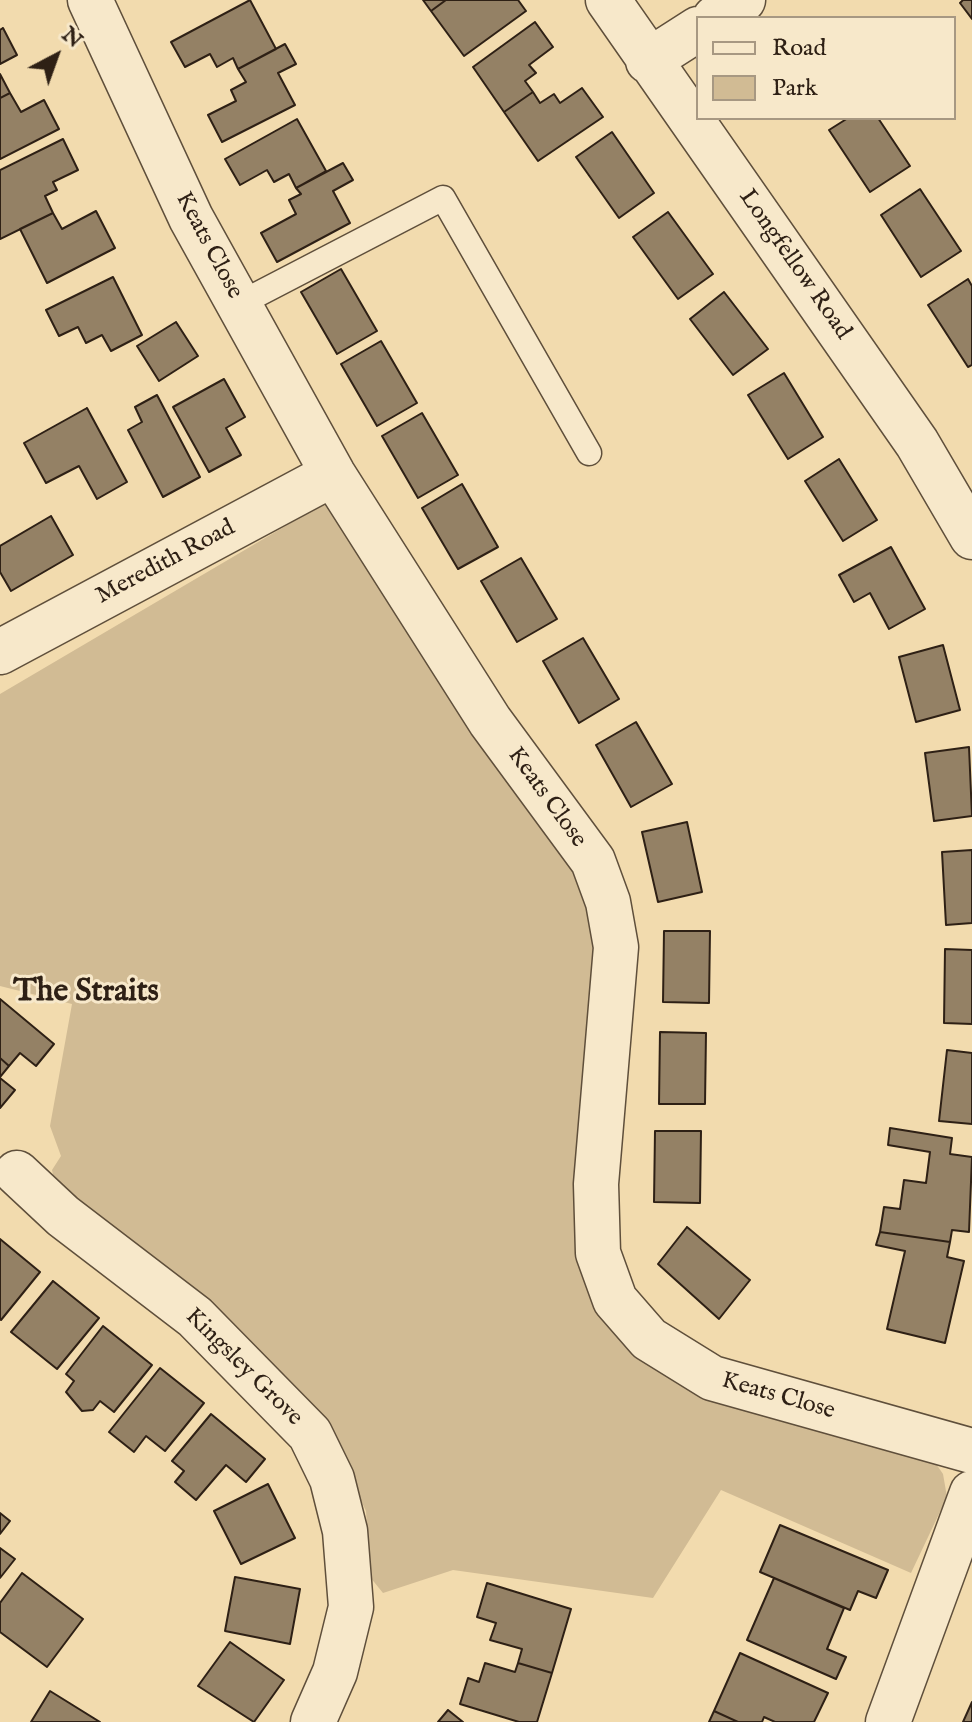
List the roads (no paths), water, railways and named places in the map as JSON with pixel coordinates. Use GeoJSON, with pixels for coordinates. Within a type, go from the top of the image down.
{"type":"FeatureCollection","features":[{"type":"Feature","properties":{"kind":"street","name":"Keats Close"},"geometry":{"type":"LineString","coordinates":[[90,0],[191,218],[333,474],[490,721],[593,861],[608,902],[616,947],[596,1184],[598,1253],[615,1300],[649,1339],[712,1378],[972,1451]]}},
{"type":"Feature","properties":{"kind":"street","name":"Longfellow Road"},"geometry":{"type":"LineString","coordinates":[[608,0],[648,61],[792,258],[917,443],[972,537]]}},
{"type":"Feature","properties":{"kind":"street"},"geometry":{"type":"LineString","coordinates":[[718,16],[743,0]]}},
{"type":"Feature","properties":{"kind":"street"},"geometry":{"type":"LineString","coordinates":[[648,61],[696,30]]}},
{"type":"Feature","properties":{"kind":"street","name":"Meredith Road"},"geometry":{"type":"LineString","coordinates":[[0,652],[333,474]]}},
{"type":"Feature","properties":{"kind":"street","name":"Kingsley Grove"},"geometry":{"type":"LineString","coordinates":[[20,1166],[63,1216],[195,1317],[310,1434],[332,1479],[345,1531],[351,1607],[335,1672],[313,1722]]}},
{"type":"Feature","properties":{"kind":"street"},"geometry":{"type":"LineString","coordinates":[[888,1722],[972,1493]]}},
{"type":"Feature","properties":{"kind":"lane"},"geometry":{"type":"LineString","coordinates":[[239,304],[443,198],[589,453]]}},
{"type":"Feature","properties":{"kind":"district","name":"The Straits"},"geometry":{"type":"Point","coordinates":[86,993]}}]}
